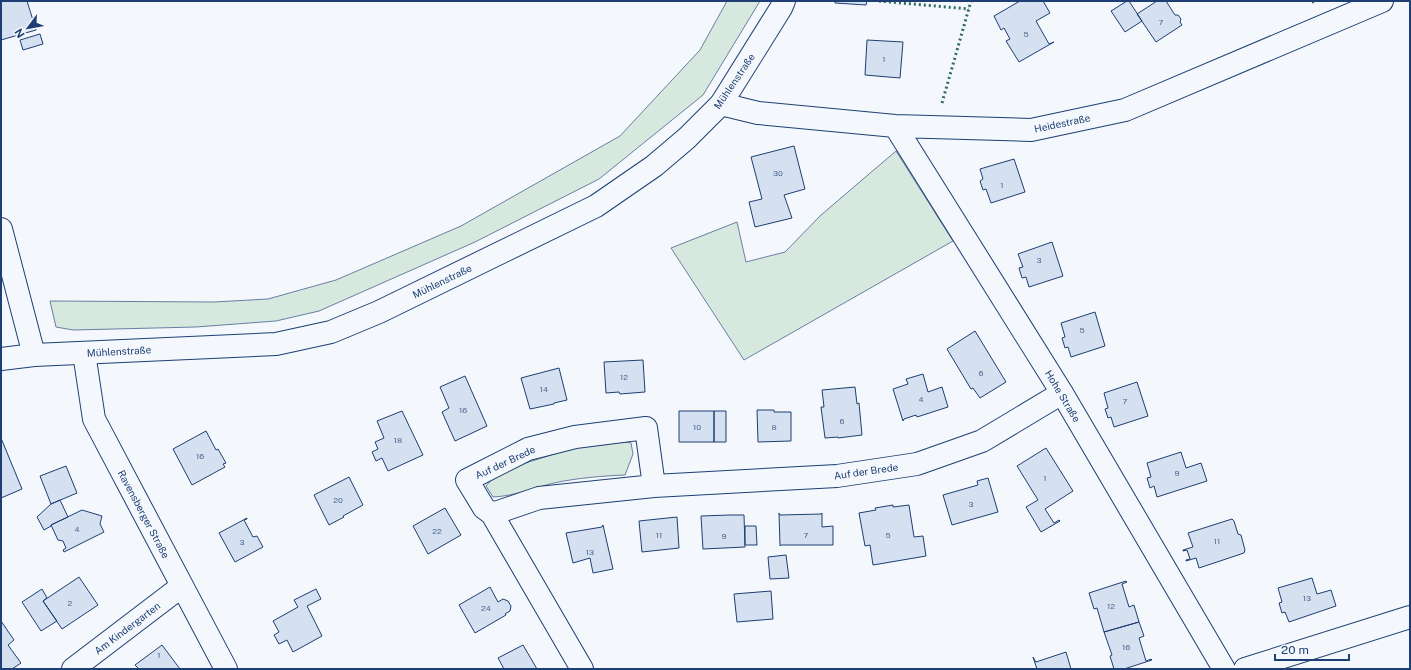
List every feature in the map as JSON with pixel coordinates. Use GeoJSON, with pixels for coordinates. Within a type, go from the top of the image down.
{"type":"FeatureCollection","features":[{"type":"Feature","properties":{"kind":"street","name":"Mühlenstraße"},"geometry":{"type":"LineString","coordinates":[[1,359],[34,355],[276,344],[331,332],[379,312],[596,206],[654,166],[687,138],[721,104],[784,1]]}},
{"type":"Feature","properties":{"kind":"street","name":"Heidestraße"},"geometry":{"type":"LineString","coordinates":[[721,104],[758,113],[895,126],[1031,130],[1125,110],[1382,1]]}},
{"type":"Feature","properties":{"kind":"street","name":"Hohe Straße"},"geometry":{"type":"LineString","coordinates":[[895,126],[1062,393],[1224,669]]}},
{"type":"Feature","properties":{"kind":"street"},"geometry":{"type":"LineString","coordinates":[[1,229],[34,355]]}},
{"type":"Feature","properties":{"kind":"street","name":"Ravensberger Straße"},"geometry":{"type":"LineString","coordinates":[[84,353],[94,418],[226,669]]}},
{"type":"Feature","properties":{"kind":"street","name":"Auf der Brede"},"geometry":{"type":"LineString","coordinates":[[492,514],[539,498],[654,486],[836,476],[917,464],[982,441],[1062,393]]}},
{"type":"Feature","properties":{"kind":"street","name":"Auf der Brede"},"geometry":{"type":"LineString","coordinates":[[582,669],[492,514],[484,508],[467,480],[528,449],[575,437],[646,428],[654,486]]}},
{"type":"Feature","properties":{"kind":"street","name":"Am Kindergarten"},"geometry":{"type":"LineString","coordinates":[[73,669],[182,586]]}},
{"type":"Feature","properties":{"kind":"street"},"geometry":{"type":"LineString","coordinates":[[1255,668],[1410,617]]}},
{"type":"Feature","properties":{"kind":"shaded area"},"geometry":{"type":"Polygon","coordinates":[[[727,1],[760,1],[703,95],[599,179],[475,242],[319,311],[276,321],[196,327],[73,330],[56,327],[50,301],[214,302],[268,299],[336,280],[461,226],[620,136],[700,50],[727,1]]]}},
{"type":"Feature","properties":{"kind":"shaded area"},"geometry":{"type":"Polygon","coordinates":[[[896,151],[953,241],[744,360],[671,248],[737,222],[746,262],[785,252],[821,215],[896,151]]]}},
{"type":"Feature","properties":{"kind":"shaded area"},"geometry":{"type":"Polygon","coordinates":[[[618,440],[631,443],[633,454],[625,475],[571,480],[493,497],[486,486],[494,477],[519,465],[580,446],[618,440]]]}},
{"type":"Feature","properties":{"kind":"building"},"geometry":{"type":"Polygon","coordinates":[[[1,1],[27,1],[36,30],[1,40],[1,1]]]}},
{"type":"Feature","properties":{"kind":"building"},"geometry":{"type":"Polygon","coordinates":[[[835,1],[867,1],[866,5],[835,3],[835,1]]]}},
{"type":"Feature","properties":{"kind":"building"},"geometry":{"type":"Polygon","coordinates":[[[1020,1],[1043,1],[1050,13],[1036,21],[1049,44],[1054,42],[1019,62],[1006,41],[1010,39],[1004,28],[1001,30],[994,16],[1020,1]]]}},
{"type":"Feature","properties":{"kind":"building"},"geometry":{"type":"Polygon","coordinates":[[[1129,1],[1142,21],[1125,32],[1111,11],[1129,1]]]}},
{"type":"Feature","properties":{"kind":"building"},"geometry":{"type":"Polygon","coordinates":[[[1157,1],[1166,1],[1175,15],[1178,15],[1181,19],[1180,22],[1182,25],[1156,42],[1137,14],[1157,1]]]}},
{"type":"Feature","properties":{"kind":"building"},"geometry":{"type":"Polygon","coordinates":[[[40,34],[43,44],[23,50],[20,40],[40,34]]]}},
{"type":"Feature","properties":{"kind":"building"},"geometry":{"type":"Polygon","coordinates":[[[867,40],[903,42],[900,78],[865,75],[867,40]]]}},
{"type":"Feature","properties":{"kind":"building"},"geometry":{"type":"Polygon","coordinates":[[[794,146],[805,189],[784,195],[792,218],[755,227],[749,202],[762,199],[751,157],[794,146]]]}},
{"type":"Feature","properties":{"kind":"building"},"geometry":{"type":"Polygon","coordinates":[[[1014,159],[1025,192],[991,203],[986,189],[983,190],[980,181],[983,179],[980,169],[1014,159]]]}},
{"type":"Feature","properties":{"kind":"building"},"geometry":{"type":"Polygon","coordinates":[[[1052,242],[1063,276],[1029,287],[1026,277],[1022,278],[1019,268],[1023,267],[1018,254],[1052,242]]]}},
{"type":"Feature","properties":{"kind":"building"},"geometry":{"type":"Polygon","coordinates":[[[1095,312],[1105,346],[1071,357],[1068,347],[1065,348],[1062,338],[1065,337],[1061,323],[1095,312]]]}},
{"type":"Feature","properties":{"kind":"building"},"geometry":{"type":"Polygon","coordinates":[[[975,331],[1006,382],[980,398],[973,388],[971,389],[947,349],[975,331]]]}},
{"type":"Feature","properties":{"kind":"building"},"geometry":{"type":"Polygon","coordinates":[[[643,360],[645,392],[620,394],[619,392],[606,393],[604,362],[643,360]]]}},
{"type":"Feature","properties":{"kind":"building"},"geometry":{"type":"Polygon","coordinates":[[[559,368],[567,400],[530,409],[521,378],[559,368]]]}},
{"type":"Feature","properties":{"kind":"building"},"geometry":{"type":"Polygon","coordinates":[[[923,374],[928,392],[942,387],[948,407],[917,417],[916,415],[904,419],[903,421],[893,389],[908,384],[906,379],[923,374]]]}},
{"type":"Feature","properties":{"kind":"building"},"geometry":{"type":"Polygon","coordinates":[[[465,376],[487,426],[455,441],[442,412],[449,408],[440,387],[465,376]]]}},
{"type":"Feature","properties":{"kind":"building"},"geometry":{"type":"Polygon","coordinates":[[[1137,382],[1148,416],[1114,427],[1111,417],[1108,418],[1105,409],[1108,408],[1104,393],[1137,382]]]}},
{"type":"Feature","properties":{"kind":"building"},"geometry":{"type":"Polygon","coordinates":[[[855,387],[857,404],[859,403],[862,435],[825,438],[821,407],[824,407],[822,390],[855,387]]]}},
{"type":"Feature","properties":{"kind":"building"},"geometry":{"type":"Polygon","coordinates":[[[757,410],[791,412],[791,441],[758,442],[757,410]]]}},
{"type":"Feature","properties":{"kind":"building"},"geometry":{"type":"Polygon","coordinates":[[[402,411],[423,455],[388,471],[382,458],[376,461],[372,452],[378,449],[375,442],[384,438],[377,421],[402,411]]]}},
{"type":"Feature","properties":{"kind":"building"},"geometry":{"type":"Polygon","coordinates":[[[679,411],[714,411],[714,442],[679,442],[679,411]]]}},
{"type":"Feature","properties":{"kind":"building"},"geometry":{"type":"Polygon","coordinates":[[[714,411],[726,411],[726,442],[714,442],[714,411]]]}},
{"type":"Feature","properties":{"kind":"building"},"geometry":{"type":"Polygon","coordinates":[[[206,431],[216,450],[218,449],[226,463],[223,464],[225,467],[192,485],[173,449],[206,431]]]}},
{"type":"Feature","properties":{"kind":"building"},"geometry":{"type":"Polygon","coordinates":[[[1,438],[22,489],[1,498],[1,438]]]}},
{"type":"Feature","properties":{"kind":"building"},"geometry":{"type":"Polygon","coordinates":[[[1046,448],[1073,491],[1045,509],[1054,523],[1059,520],[1060,521],[1041,532],[1026,507],[1038,500],[1017,466],[1046,448]]]}},
{"type":"Feature","properties":{"kind":"building"},"geometry":{"type":"Polygon","coordinates":[[[1181,452],[1186,468],[1201,463],[1207,481],[1157,497],[1154,486],[1150,488],[1147,478],[1151,477],[1147,463],[1181,452]]]}},
{"type":"Feature","properties":{"kind":"building"},"geometry":{"type":"Polygon","coordinates":[[[66,466],[77,493],[51,504],[40,476],[66,466]]]}},
{"type":"Feature","properties":{"kind":"building"},"geometry":{"type":"Polygon","coordinates":[[[349,477],[363,505],[329,525],[314,495],[349,477]]]}},
{"type":"Feature","properties":{"kind":"building"},"geometry":{"type":"Polygon","coordinates":[[[988,478],[998,512],[952,525],[943,495],[978,485],[977,481],[988,478]]]}},
{"type":"Feature","properties":{"kind":"building"},"geometry":{"type":"Polygon","coordinates":[[[60,500],[68,517],[44,530],[37,517],[51,504],[60,500]]]}},
{"type":"Feature","properties":{"kind":"building"},"geometry":{"type":"Polygon","coordinates":[[[893,505],[893,507],[909,505],[914,537],[923,536],[926,556],[873,565],[870,545],[865,546],[859,513],[876,510],[875,508],[893,505]]]}},
{"type":"Feature","properties":{"kind":"building"},"geometry":{"type":"Polygon","coordinates":[[[445,508],[461,535],[428,554],[413,526],[445,508]]]}},
{"type":"Feature","properties":{"kind":"building"},"geometry":{"type":"Polygon","coordinates":[[[82,510],[102,516],[100,524],[104,532],[64,552],[63,550],[66,548],[63,541],[58,540],[51,525],[82,510]]]}},
{"type":"Feature","properties":{"kind":"building"},"geometry":{"type":"Polygon","coordinates":[[[779,513],[780,515],[822,513],[822,527],[833,526],[833,545],[780,546],[779,513]]]}},
{"type":"Feature","properties":{"kind":"building"},"geometry":{"type":"Polygon","coordinates":[[[744,515],[745,547],[703,549],[701,516],[744,515]]]}},
{"type":"Feature","properties":{"kind":"building"},"geometry":{"type":"Polygon","coordinates":[[[677,517],[679,548],[642,552],[639,521],[677,517]]]}},
{"type":"Feature","properties":{"kind":"building"},"geometry":{"type":"Polygon","coordinates":[[[247,518],[244,520],[253,537],[257,536],[263,547],[235,562],[219,533],[247,518]]]}},
{"type":"Feature","properties":{"kind":"building"},"geometry":{"type":"Polygon","coordinates":[[[1232,519],[1238,534],[1241,535],[1245,550],[1244,553],[1199,568],[1196,558],[1186,561],[1190,559],[1187,550],[1183,550],[1193,547],[1188,533],[1232,519]]]}},
{"type":"Feature","properties":{"kind":"building"},"geometry":{"type":"Polygon","coordinates":[[[603,525],[613,569],[593,573],[590,558],[573,563],[566,533],[602,527],[603,525]]]}},
{"type":"Feature","properties":{"kind":"building"},"geometry":{"type":"Polygon","coordinates":[[[745,526],[756,526],[757,545],[745,545],[745,526]]]}},
{"type":"Feature","properties":{"kind":"building"},"geometry":{"type":"Polygon","coordinates":[[[786,555],[789,578],[770,579],[768,557],[786,555]]]}},
{"type":"Feature","properties":{"kind":"building"},"geometry":{"type":"Polygon","coordinates":[[[79,577],[98,605],[62,629],[43,601],[79,577]]]}},
{"type":"Feature","properties":{"kind":"building"},"geometry":{"type":"Polygon","coordinates":[[[1312,578],[1317,594],[1331,590],[1336,606],[1289,622],[1285,612],[1282,613],[1279,603],[1282,602],[1278,588],[1312,578]]]}},
{"type":"Feature","properties":{"kind":"building"},"geometry":{"type":"Polygon","coordinates":[[[1126,581],[1127,582],[1122,584],[1129,607],[1134,605],[1139,622],[1104,632],[1097,608],[1094,609],[1089,593],[1126,581]]]}},
{"type":"Feature","properties":{"kind":"building"},"geometry":{"type":"Polygon","coordinates":[[[490,587],[498,602],[503,599],[508,601],[511,606],[510,611],[505,614],[506,615],[475,633],[459,605],[490,587]]]}},
{"type":"Feature","properties":{"kind":"building"},"geometry":{"type":"Polygon","coordinates":[[[42,589],[47,598],[43,601],[57,621],[41,631],[22,602],[42,589]]]}},
{"type":"Feature","properties":{"kind":"building"},"geometry":{"type":"Polygon","coordinates":[[[316,589],[321,599],[307,606],[322,636],[293,652],[287,640],[279,644],[274,635],[279,632],[273,621],[298,607],[294,600],[316,589]]]}},
{"type":"Feature","properties":{"kind":"building"},"geometry":{"type":"Polygon","coordinates":[[[771,591],[773,619],[737,622],[734,594],[771,591]]]}},
{"type":"Feature","properties":{"kind":"building"},"geometry":{"type":"Polygon","coordinates":[[[1,621],[14,640],[8,645],[21,663],[12,669],[1,669],[1,621]]]}},
{"type":"Feature","properties":{"kind":"building"},"geometry":{"type":"Polygon","coordinates":[[[1139,622],[1144,636],[1139,638],[1146,661],[1152,660],[1124,669],[1114,669],[1110,656],[1112,655],[1104,632],[1139,622]]]}},
{"type":"Feature","properties":{"kind":"building"},"geometry":{"type":"Polygon","coordinates":[[[162,645],[180,669],[139,669],[135,665],[162,645]]]}},
{"type":"Feature","properties":{"kind":"building"},"geometry":{"type":"Polygon","coordinates":[[[523,645],[537,669],[504,669],[498,658],[523,645]]]}},
{"type":"Feature","properties":{"kind":"building"},"geometry":{"type":"Polygon","coordinates":[[[1066,652],[1071,669],[1037,669],[1033,657],[1036,662],[1066,652]]]}},
{"type":"Feature","properties":{"kind":"hedge"},"geometry":{"type":"LineString","coordinates":[[879,1],[969,9]]}},
{"type":"Feature","properties":{"kind":"hedge"},"geometry":{"type":"LineString","coordinates":[[942,103],[971,1]]}},
{"type":"Feature","properties":{"kind":"hedge"},"geometry":{"type":"LineString","coordinates":[[1312,2],[1316,1]]}}]}
